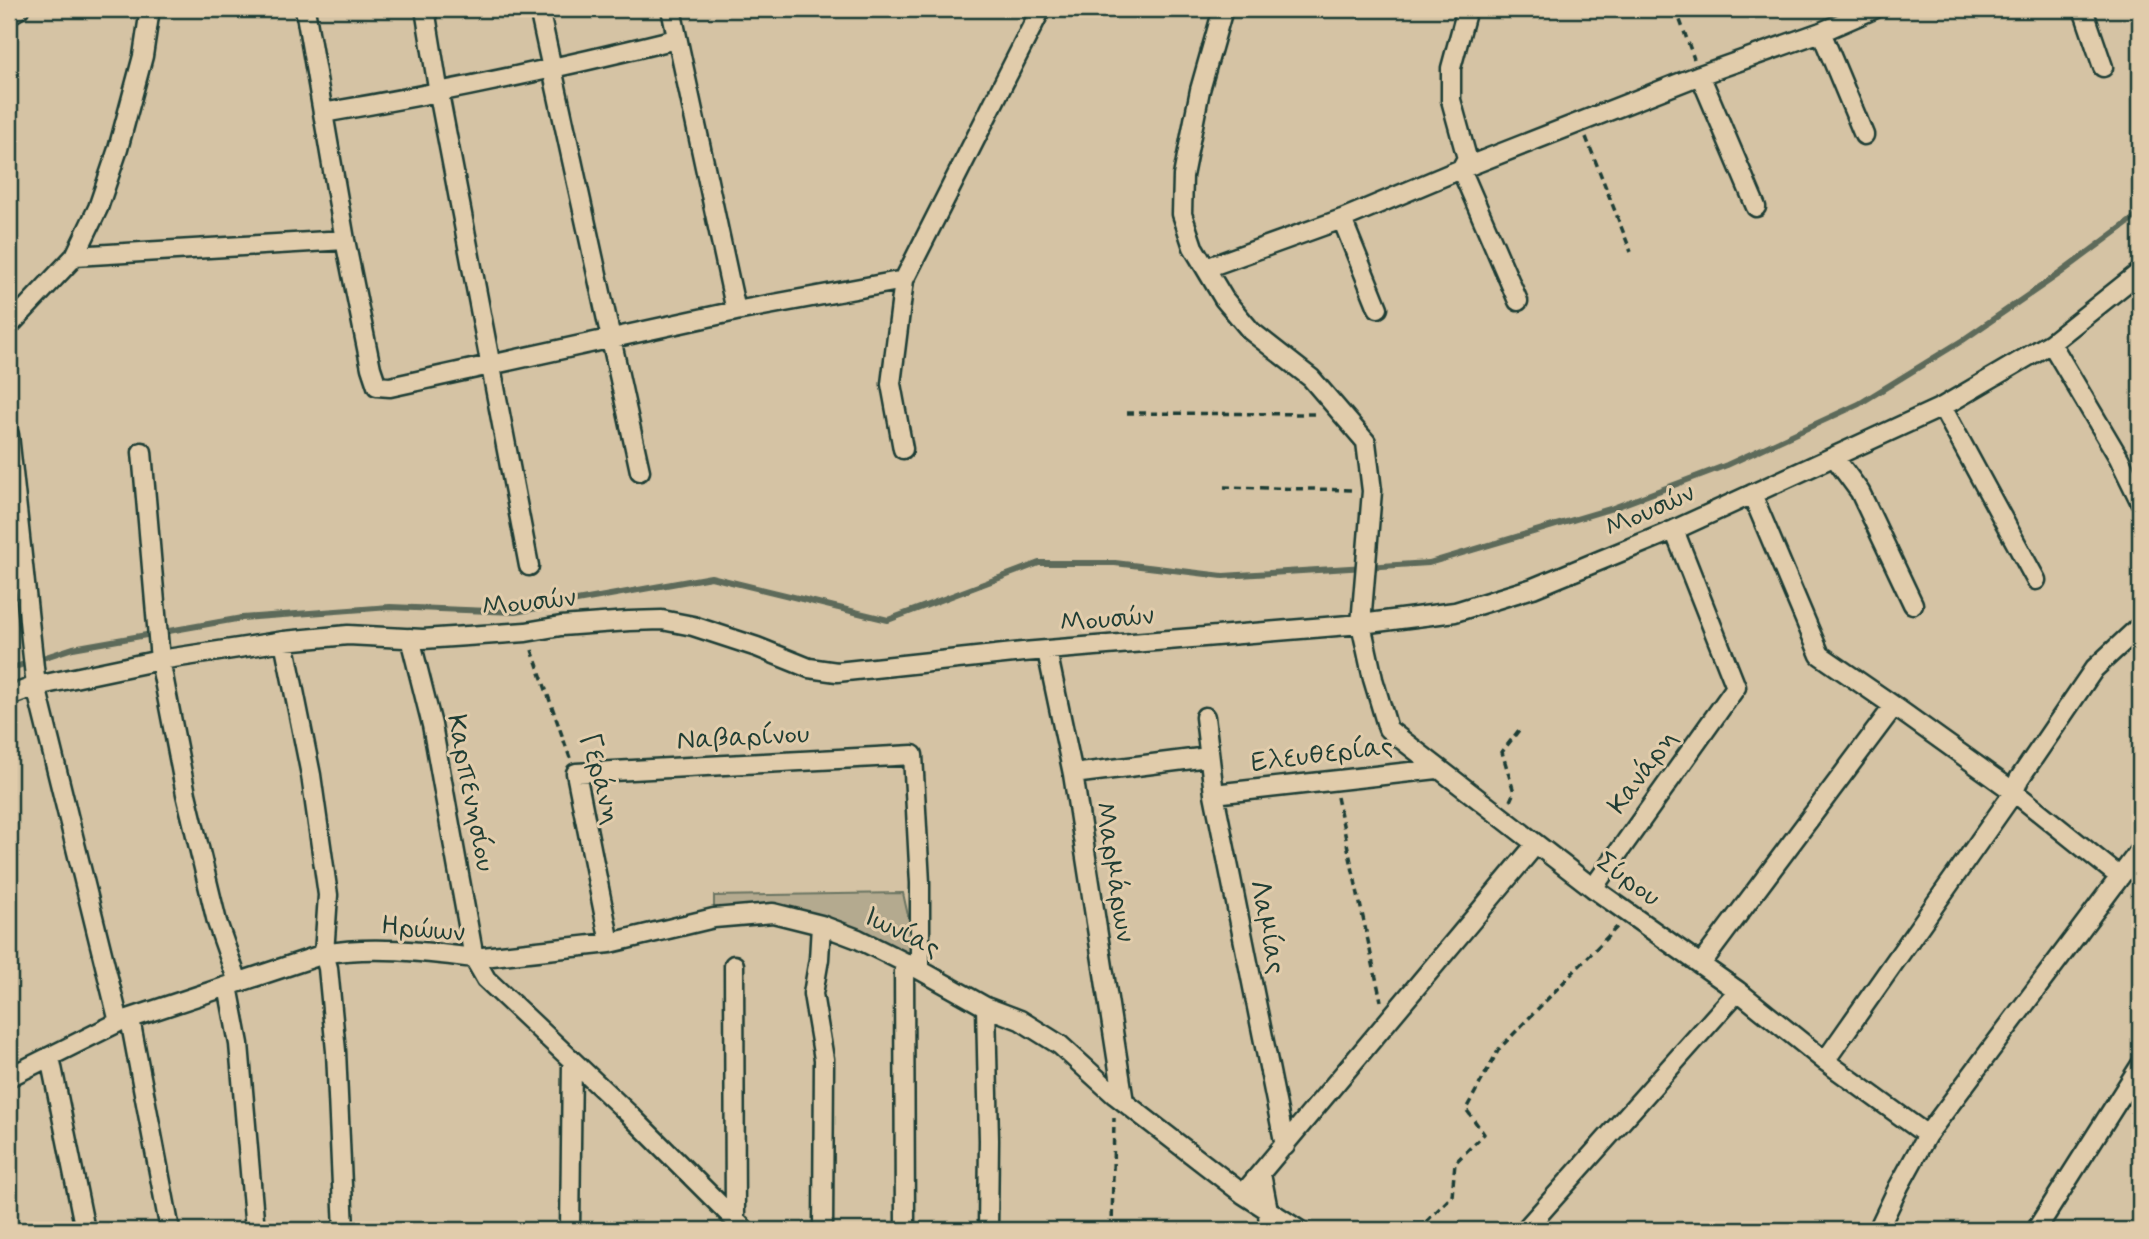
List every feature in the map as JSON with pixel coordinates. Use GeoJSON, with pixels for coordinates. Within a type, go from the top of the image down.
{"type":"FeatureCollection","features":[{"type":"Feature","properties":{"kind":"street"},"geometry":{"type":"LineString","coordinates":[[9,15],[19,9]]}},
{"type":"Feature","properties":{"kind":"street"},"geometry":{"type":"LineString","coordinates":[[9,326],[75,256],[98,208],[118,149],[143,55],[149,9]]}},
{"type":"Feature","properties":{"kind":"street"},"geometry":{"type":"LineString","coordinates":[[305,9],[345,240],[377,386],[390,387],[736,311],[904,280]]}},
{"type":"Feature","properties":{"kind":"street"},"geometry":{"type":"LineString","coordinates":[[425,9],[529,566]]}},
{"type":"Feature","properties":{"kind":"street"},"geometry":{"type":"LineString","coordinates":[[538,9],[640,471]]}},
{"type":"Feature","properties":{"kind":"street"},"geometry":{"type":"LineString","coordinates":[[671,9],[736,311]]}},
{"type":"Feature","properties":{"kind":"street"},"geometry":{"type":"LineString","coordinates":[[902,449],[891,384],[904,280],[1041,9]]}},
{"type":"Feature","properties":{"kind":"street","name":"Σύρου"},"geometry":{"type":"LineString","coordinates":[[1223,9],[1200,90],[1183,176],[1182,214],[1187,234],[1224,299],[1251,331],[1311,378],[1366,442],[1372,491],[1362,624],[1373,679],[1388,729],[1593,888],[1738,991],[1825,1061],[1927,1135]]}},
{"type":"Feature","properties":{"kind":"street"},"geometry":{"type":"LineString","coordinates":[[1461,169],[1467,158],[1451,100],[1451,68],[1467,9]]}},
{"type":"Feature","properties":{"kind":"street"},"geometry":{"type":"LineString","coordinates":[[1206,268],[1342,219],[1580,122],[1821,32],[1874,9]]}},
{"type":"Feature","properties":{"kind":"street"},"geometry":{"type":"LineString","coordinates":[[2083,9],[2103,67]]}},
{"type":"Feature","properties":{"kind":"street"},"geometry":{"type":"LineString","coordinates":[[1821,32],[1864,135]]}},
{"type":"Feature","properties":{"kind":"street"},"geometry":{"type":"LineString","coordinates":[[323,113],[439,94],[677,39]]}},
{"type":"Feature","properties":{"kind":"street"},"geometry":{"type":"LineString","coordinates":[[1700,75],[1756,206]]}},
{"type":"Feature","properties":{"kind":"street"},"geometry":{"type":"LineString","coordinates":[[1461,169],[1518,301]]}},
{"type":"Feature","properties":{"kind":"street"},"geometry":{"type":"LineString","coordinates":[[1342,219],[1378,308]]}},
{"type":"Feature","properties":{"kind":"street"},"geometry":{"type":"LineString","coordinates":[[75,256],[345,240]]}},
{"type":"Feature","properties":{"kind":"street","name":"Μουσών"},"geometry":{"type":"LineString","coordinates":[[9,696],[36,686],[160,660],[284,641],[348,635],[410,638],[526,632],[561,626],[662,620],[693,626],[810,668],[829,672],[1362,624],[1455,612],[1534,588],[1674,530],[1942,407],[2051,343],[2138,278]]}},
{"type":"Feature","properties":{"kind":"street"},"geometry":{"type":"LineString","coordinates":[[2051,343],[2119,458],[2140,500]]}},
{"type":"Feature","properties":{"kind":"street"},"geometry":{"type":"LineString","coordinates":[[1942,407],[2036,580]]}},
{"type":"Feature","properties":{"kind":"street"},"geometry":{"type":"LineString","coordinates":[[9,435],[36,686],[124,1020],[170,1230]]}},
{"type":"Feature","properties":{"kind":"street"},"geometry":{"type":"LineString","coordinates":[[142,452],[160,660],[186,794],[233,984],[255,1230]]}},
{"type":"Feature","properties":{"kind":"street"},"geometry":{"type":"LineString","coordinates":[[1835,458],[1860,492],[1913,604]]}},
{"type":"Feature","properties":{"kind":"street"},"geometry":{"type":"LineString","coordinates":[[1752,494],[1820,655],[2014,792],[2120,877]]}},
{"type":"Feature","properties":{"kind":"street","name":"Κανάρη"},"geometry":{"type":"LineString","coordinates":[[1593,888],[1736,687],[1674,530]]}},
{"type":"Feature","properties":{"kind":"street"},"geometry":{"type":"LineString","coordinates":[[1825,1061],[2014,792],[2019,779],[2094,669],[2140,626]]}},
{"type":"Feature","properties":{"kind":"street","name":"Καρπενησίου"},"geometry":{"type":"LineString","coordinates":[[410,638],[432,725],[474,958]]}},
{"type":"Feature","properties":{"kind":"street"},"geometry":{"type":"LineString","coordinates":[[284,641],[311,775],[328,895],[324,954],[328,968],[336,1051],[344,1230]]}},
{"type":"Feature","properties":{"kind":"street","name":"Μαρμάρων"},"geometry":{"type":"LineString","coordinates":[[1047,652],[1073,774],[1119,1099]]}},
{"type":"Feature","properties":{"kind":"street"},"geometry":{"type":"LineString","coordinates":[[1701,964],[1894,706]]}},
{"type":"Feature","properties":{"kind":"street","name":"Λαμίας"},"geometry":{"type":"LineString","coordinates":[[1205,717],[1214,794],[1285,1146]]}},
{"type":"Feature","properties":{"kind":"street","name":"Ναβαρίνου"},"geometry":{"type":"LineString","coordinates":[[576,773],[912,755],[920,883],[912,966]]}},
{"type":"Feature","properties":{"kind":"street"},"geometry":{"type":"LineString","coordinates":[[1073,774],[1208,757]]}},
{"type":"Feature","properties":{"kind":"street","name":"Ελευθερίας"},"geometry":{"type":"LineString","coordinates":[[1214,794],[1437,769]]}},
{"type":"Feature","properties":{"kind":"street","name":"Γεράνη"},"geometry":{"type":"LineString","coordinates":[[576,773],[610,943]]}},
{"type":"Feature","properties":{"kind":"street"},"geometry":{"type":"LineString","coordinates":[[1243,1194],[1536,844]]}},
{"type":"Feature","properties":{"kind":"street"},"geometry":{"type":"LineString","coordinates":[[1878,1230],[1927,1135],[2140,850]]}},
{"type":"Feature","properties":{"kind":"street","name":"Ιωνίας"},"geometry":{"type":"LineString","coordinates":[[474,958],[610,943],[714,918],[773,913],[821,925],[858,939],[986,1007],[1020,1020],[1060,1045],[1119,1099],[1243,1194],[1298,1230]]}},
{"type":"Feature","properties":{"kind":"street"},"geometry":{"type":"LineString","coordinates":[[821,925],[813,994],[824,1059],[823,1230]]}},
{"type":"Feature","properties":{"kind":"street","name":"Ηρώων"},"geometry":{"type":"LineString","coordinates":[[9,1077],[124,1020],[324,954],[342,951],[425,952],[474,958],[486,979],[629,1114],[740,1226]]}},
{"type":"Feature","properties":{"kind":"street"},"geometry":{"type":"LineString","coordinates":[[734,965],[740,1226]]}},
{"type":"Feature","properties":{"kind":"street"},"geometry":{"type":"LineString","coordinates":[[905,1230],[912,966]]}},
{"type":"Feature","properties":{"kind":"street"},"geometry":{"type":"LineString","coordinates":[[1525,1230],[1738,991]]}},
{"type":"Feature","properties":{"kind":"street"},"geometry":{"type":"LineString","coordinates":[[986,1007],[988,1230]]}},
{"type":"Feature","properties":{"kind":"street"},"geometry":{"type":"LineString","coordinates":[[50,1057],[85,1230]]}},
{"type":"Feature","properties":{"kind":"street"},"geometry":{"type":"LineString","coordinates":[[570,1230],[572,1062]]}},
{"type":"Feature","properties":{"kind":"street"},"geometry":{"type":"LineString","coordinates":[[2036,1230],[2140,1066]]}},
{"type":"Feature","properties":{"kind":"street"},"geometry":{"type":"LineString","coordinates":[[1261,1174],[1269,1230]]}},
{"type":"Feature","properties":{"kind":"path"},"geometry":{"type":"LineString","coordinates":[[1676,9],[1700,75]]}},
{"type":"Feature","properties":{"kind":"path"},"geometry":{"type":"LineString","coordinates":[[1580,122],[1631,252]]}},
{"type":"Feature","properties":{"kind":"path"},"geometry":{"type":"LineString","coordinates":[[1127,413],[1343,414]]}},
{"type":"Feature","properties":{"kind":"path"},"geometry":{"type":"LineString","coordinates":[[1224,487],[1372,491]]}},
{"type":"Feature","properties":{"kind":"path","name":"Γεράνη"},"geometry":{"type":"LineString","coordinates":[[526,632],[576,773]]}},
{"type":"Feature","properties":{"kind":"path"},"geometry":{"type":"LineString","coordinates":[[1503,819],[1514,792],[1502,752],[1519,730]]}},
{"type":"Feature","properties":{"kind":"path"},"geometry":{"type":"LineString","coordinates":[[1334,781],[1385,1023]]}},
{"type":"Feature","properties":{"kind":"path"},"geometry":{"type":"LineString","coordinates":[[1418,1230],[1452,1196],[1455,1163],[1484,1134],[1466,1109],[1499,1049],[1631,913]]}},
{"type":"Feature","properties":{"kind":"path"},"geometry":{"type":"LineString","coordinates":[[1112,1230],[1119,1099]]}},
{"type":"Feature","properties":{"kind":"shaded area"},"geometry":{"type":"Polygon","coordinates":[[[903,893],[920,970],[821,925],[714,918],[714,896],[903,893]]]}},
{"type":"Feature","properties":{"kind":"waterway"},"geometry":{"type":"LineString","coordinates":[[9,669],[73,648],[242,618],[390,607],[515,612],[711,577],[888,620],[1039,563],[1115,563],[1223,576],[1429,563],[1613,508],[1727,465],[1859,404],[1963,340],[2140,214]]}}]}
